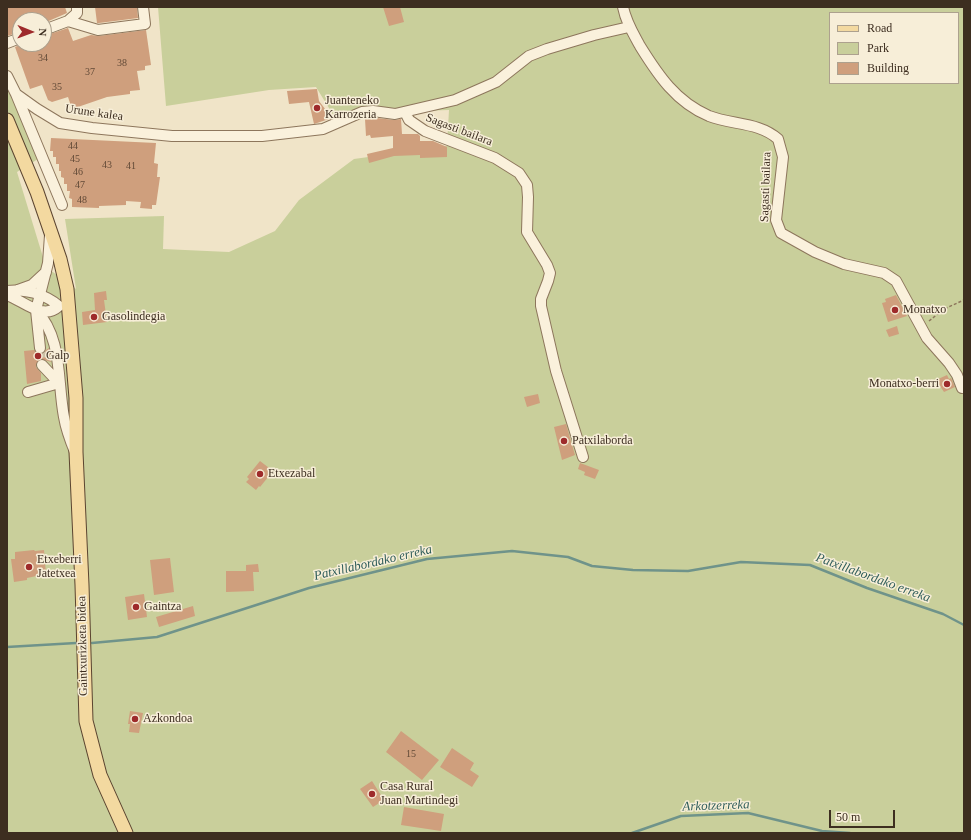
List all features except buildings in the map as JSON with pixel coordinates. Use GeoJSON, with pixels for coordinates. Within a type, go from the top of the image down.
{"type":"FeatureCollection","features":[{"type":"Feature","properties":{"kind":"main road","name":"Gaintxurizketa bidea"},"geometry":{"type":"LineString","coordinates":[[7,120],[37,192],[60,259],[67,289],[76,398],[76,452],[86,721],[100,775],[126,833]]}},
{"type":"Feature","properties":{"kind":"main road","name":"Gaintxurizketa bidea"},"geometry":{"type":"LineString","coordinates":[[50,231],[70,416],[76,452]]}},
{"type":"Feature","properties":{"kind":"main road"},"geometry":{"type":"LineString","coordinates":[[59,306],[67,289]]}},
{"type":"Feature","properties":{"kind":"main road","name":"Gaintxurizketa bidea"},"geometry":{"type":"LineString","coordinates":[[59,306],[64,314],[67,339],[72,352]]}},
{"type":"Feature","properties":{"kind":"street"},"geometry":{"type":"LineString","coordinates":[[52,27],[68,21],[77,13],[77,7]]}},
{"type":"Feature","properties":{"kind":"street"},"geometry":{"type":"LineString","coordinates":[[68,21],[98,30],[145,24],[144,7]]}},
{"type":"Feature","properties":{"kind":"street","name":"Sagasti bailara"},"geometry":{"type":"LineString","coordinates":[[624,7],[629,28],[667,87],[681,99],[710,116],[762,129],[778,139],[783,157],[776,220],[781,233],[815,252],[844,264],[884,273],[896,281],[927,338],[949,363],[957,375],[962,388]]}},
{"type":"Feature","properties":{"kind":"street","name":"Sagasti bailara"},"geometry":{"type":"LineString","coordinates":[[172,136],[262,136],[307,133],[323,130],[362,112],[374,111],[395,114],[405,112],[455,100],[476,92],[496,82],[529,56],[547,49],[629,28]]}},
{"type":"Feature","properties":{"kind":"street","name":"Urune kalea"},"geometry":{"type":"LineString","coordinates":[[7,76],[16,94],[37,109],[60,122],[92,128],[172,136]]}},
{"type":"Feature","properties":{"kind":"street"},"geometry":{"type":"LineString","coordinates":[[16,94],[62,206]]}},
{"type":"Feature","properties":{"kind":"street","name":"Sagasti bailara"},"geometry":{"type":"LineString","coordinates":[[405,112],[412,123],[425,131],[495,158],[519,173],[527,185],[527,232],[547,265],[550,273],[541,299],[541,306],[556,371],[583,457]]}},
{"type":"Feature","properties":{"kind":"street"},"geometry":{"type":"LineString","coordinates":[[40,348],[36,310],[46,272],[50,231]]}},
{"type":"Feature","properties":{"kind":"street"},"geometry":{"type":"LineString","coordinates":[[9,292],[32,285],[46,272]]}},
{"type":"Feature","properties":{"kind":"street"},"geometry":{"type":"LineString","coordinates":[[9,292],[40,295],[59,306],[49,312],[36,310]]}},
{"type":"Feature","properties":{"kind":"street"},"geometry":{"type":"LineString","coordinates":[[9,292],[36,310],[45,320],[52,333],[68,435],[76,452]]}},
{"type":"Feature","properties":{"kind":"street"},"geometry":{"type":"LineString","coordinates":[[42,365],[59,383]]}},
{"type":"Feature","properties":{"kind":"street"},"geometry":{"type":"LineString","coordinates":[[28,392],[59,383]]}},
{"type":"Feature","properties":{"kind":"path"},"geometry":{"type":"LineString","coordinates":[[919,323],[928,322],[944,309],[964,300]]}},
{"type":"Feature","properties":{"kind":"green space"},"geometry":{"type":"Polygon","coordinates":[[[158,7],[964,7],[964,833],[7,833],[7,87],[38,159],[17,172],[46,267],[76,289],[65,219],[164,216],[163,249],[229,252],[275,231],[299,200],[354,159],[447,146],[449,110],[391,112],[337,121],[316,87],[269,90],[166,106],[158,7]]]}},
{"type":"Feature","properties":{"kind":"waterway","name":"Patxillabordako erreka"},"geometry":{"type":"LineString","coordinates":[[92,643],[157,637],[309,588],[427,559],[512,551],[568,557],[592,566],[633,570],[688,571],[741,562],[810,565],[867,588],[943,614],[964,625]]}},
{"type":"Feature","properties":{"kind":"waterway","name":"Patxillabordako erreka"},"geometry":{"type":"LineString","coordinates":[[7,647],[76,643]]}},
{"type":"Feature","properties":{"kind":"waterway","name":"Arkotzerreka"},"geometry":{"type":"LineString","coordinates":[[632,833],[681,816],[748,813],[822,831],[850,833]]}},
{"type":"Feature","properties":{"kind":"tunnel"},"geometry":{"type":"LineString","coordinates":[[40,348],[42,365]]}},
{"type":"Feature","properties":{"kind":"place","name":"Juanteneko Karrozeria"},"geometry":{"type":"Point","coordinates":[317,108]}},
{"type":"Feature","properties":{"kind":"place","name":"Monatxo"},"geometry":{"type":"Point","coordinates":[895,310]}},
{"type":"Feature","properties":{"kind":"place","name":"Gasolindegia"},"geometry":{"type":"Point","coordinates":[94,317]}},
{"type":"Feature","properties":{"kind":"place","name":"Galp"},"geometry":{"type":"Point","coordinates":[38,356]}},
{"type":"Feature","properties":{"kind":"place","name":"Monatxo-berri"},"geometry":{"type":"Point","coordinates":[947,384]}},
{"type":"Feature","properties":{"kind":"place","name":"Patxilaborda"},"geometry":{"type":"Point","coordinates":[564,441]}},
{"type":"Feature","properties":{"kind":"place","name":"Etxezabal"},"geometry":{"type":"Point","coordinates":[260,474]}},
{"type":"Feature","properties":{"kind":"place","name":"Etxeberri Jatetxea"},"geometry":{"type":"Point","coordinates":[29,567]}},
{"type":"Feature","properties":{"kind":"place","name":"Gaintza"},"geometry":{"type":"Point","coordinates":[136,607]}},
{"type":"Feature","properties":{"kind":"place","name":"Azkondoa"},"geometry":{"type":"Point","coordinates":[135,719]}},
{"type":"Feature","properties":{"kind":"place","name":"Casa Rural Juan Martindegi"},"geometry":{"type":"Point","coordinates":[372,794]}}]}
